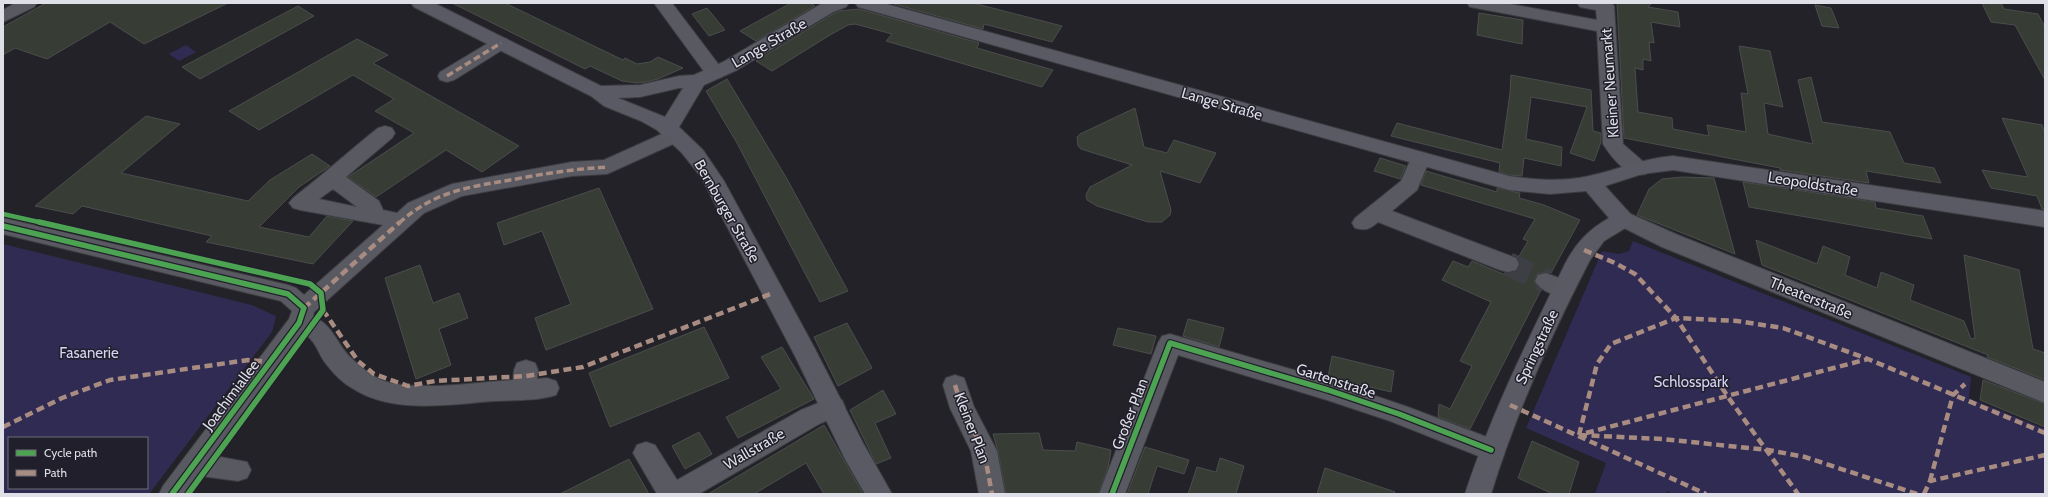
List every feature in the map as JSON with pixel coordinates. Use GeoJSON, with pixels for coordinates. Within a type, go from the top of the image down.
{"type":"FeatureCollection","features":[{"type":"Feature","properties":{"kind":"main road","name":"Bernburger Straße"},"geometry":{"type":"LineString","coordinates":[[420,3],[598,92],[606,101],[655,120],[671,132],[702,162],[714,181],[807,356],[854,451],[879,494]]}},
{"type":"Feature","properties":{"kind":"main road","name":"Lange Straße"},"geometry":{"type":"LineString","coordinates":[[598,92],[640,91],[679,82],[697,81],[715,73],[827,8],[840,3]]}},
{"type":"Feature","properties":{"kind":"main road","name":"Lange Straße"},"geometry":{"type":"LineString","coordinates":[[864,3],[1509,183],[1547,188],[1587,184]]}},
{"type":"Feature","properties":{"kind":"main road","name":"Lange Straße"},"geometry":{"type":"LineString","coordinates":[[671,132],[686,95],[697,81]]}},
{"type":"Feature","properties":{"kind":"main road","name":"Leopoldstraße"},"geometry":{"type":"LineString","coordinates":[[1587,184],[1664,163],[1684,164],[2045,219]]}},
{"type":"Feature","properties":{"kind":"main road","name":"Theaterstraße"},"geometry":{"type":"LineString","coordinates":[[1587,184],[1624,219]]}},
{"type":"Feature","properties":{"kind":"main road","name":"Springstraße"},"geometry":{"type":"LineString","coordinates":[[1478,494],[1491,450],[1555,285],[1592,239],[1603,230],[1624,219]]}},
{"type":"Feature","properties":{"kind":"street"},"geometry":{"type":"LineString","coordinates":[[3,17],[28,3]]}},
{"type":"Feature","properties":{"kind":"street"},"geometry":{"type":"LineString","coordinates":[[663,3],[715,73]]}},
{"type":"Feature","properties":{"kind":"street"},"geometry":{"type":"LineString","coordinates":[[1476,3],[1606,26]]}},
{"type":"Feature","properties":{"kind":"street","name":"Kleiner Neumarkt"},"geometry":{"type":"LineString","coordinates":[[1586,3],[1605,6],[1614,144],[1617,150],[1639,169]]}},
{"type":"Feature","properties":{"kind":"street"},"geometry":{"type":"LineString","coordinates":[[447,76],[501,43]]}},
{"type":"Feature","properties":{"kind":"street","name":"Joachimiallee"},"geometry":{"type":"LineString","coordinates":[[172,494],[302,315],[416,208],[440,196],[459,189],[572,169],[607,167],[671,132]]}},
{"type":"Feature","properties":{"kind":"street"},"geometry":{"type":"LineString","coordinates":[[385,133],[340,170],[333,178],[300,203],[402,222]]}},
{"type":"Feature","properties":{"kind":"street"},"geometry":{"type":"LineString","coordinates":[[1420,159],[1410,185],[1370,218],[1508,264]]}},
{"type":"Feature","properties":{"kind":"street"},"geometry":{"type":"LineString","coordinates":[[333,178],[370,206],[374,216]]}},
{"type":"Feature","properties":{"kind":"street","name":"Theaterstraße"},"geometry":{"type":"LineString","coordinates":[[1624,219],[1663,238],[2045,393]]}},
{"type":"Feature","properties":{"kind":"street"},"geometry":{"type":"LineString","coordinates":[[3,226],[288,294],[302,315],[324,337],[335,358],[360,381],[382,391],[418,396],[532,383]]}},
{"type":"Feature","properties":{"kind":"street","name":"Gartenstraße"},"geometry":{"type":"LineString","coordinates":[[1170,343],[1335,392],[1399,414],[1491,450]]}},
{"type":"Feature","properties":{"kind":"street","name":"Großer Plan"},"geometry":{"type":"LineString","coordinates":[[1112,494],[1170,343]]}},
{"type":"Feature","properties":{"kind":"street","name":"Kleiner Plan"},"geometry":{"type":"LineString","coordinates":[[955,385],[962,408],[984,451],[992,494]]}},
{"type":"Feature","properties":{"kind":"street","name":"Wallstraße"},"geometry":{"type":"LineString","coordinates":[[676,494],[810,417],[833,407]]}},
{"type":"Feature","properties":{"kind":"street"},"geometry":{"type":"LineString","coordinates":[[646,453],[671,494]]}},
{"type":"Feature","properties":{"kind":"street"},"geometry":{"type":"LineString","coordinates":[[195,464],[238,470]]}},
{"type":"Feature","properties":{"kind":"green space"},"geometry":{"type":"Polygon","coordinates":[[[186,45],[196,52],[179,61],[169,54],[186,45]]]}},
{"type":"Feature","properties":{"kind":"green space","name":"Schlosspark"},"geometry":{"type":"Polygon","coordinates":[[[1633,241],[1971,377],[1969,398],[2045,429],[2045,494],[1672,494],[1667,491],[1666,494],[1595,494],[1606,463],[1526,428],[1602,251],[1619,254],[1629,251],[1633,241]]]}},
{"type":"Feature","properties":{"kind":"green space","name":"Fasanerie"},"geometry":{"type":"Polygon","coordinates":[[[3,244],[252,305],[276,316],[272,332],[149,494],[3,494],[3,244]]]}},
{"type":"Feature","properties":{"kind":"building"},"geometry":{"type":"Polygon","coordinates":[[[46,3],[228,3],[144,44],[110,22],[47,59],[15,48],[3,55],[3,27],[46,3]]]}},
{"type":"Feature","properties":{"kind":"building"},"geometry":{"type":"Polygon","coordinates":[[[452,3],[505,3],[623,60],[625,58],[637,64],[650,62],[658,57],[683,68],[658,79],[646,82],[637,83],[622,81],[590,66],[585,69],[452,3]]]}},
{"type":"Feature","properties":{"kind":"building"},"geometry":{"type":"Polygon","coordinates":[[[791,3],[810,3],[815,6],[756,41],[740,31],[791,3]]]}},
{"type":"Feature","properties":{"kind":"building"},"geometry":{"type":"Polygon","coordinates":[[[973,3],[1062,26],[1052,42],[984,24],[983,29],[894,4],[973,3]]]}},
{"type":"Feature","properties":{"kind":"building"},"geometry":{"type":"Polygon","coordinates":[[[1617,3],[1652,3],[1648,7],[1678,12],[1680,27],[1651,22],[1654,43],[1649,42],[1651,61],[1643,59],[1643,70],[1635,68],[1638,112],[1672,118],[1673,129],[1709,136],[1707,125],[1746,132],[1741,93],[1748,94],[1739,46],[1770,51],[1783,107],[1764,103],[1768,134],[1813,144],[1798,80],[1811,77],[1822,122],[1890,132],[1904,163],[1934,168],[1941,183],[1866,171],[1869,183],[1780,170],[1780,168],[1624,138],[1617,3]]]}},
{"type":"Feature","properties":{"kind":"building"},"geometry":{"type":"Polygon","coordinates":[[[1982,3],[2001,3],[2004,9],[2038,14],[2045,27],[2045,80],[2015,25],[1991,22],[1982,3]]]}},
{"type":"Feature","properties":{"kind":"building"},"geometry":{"type":"Polygon","coordinates":[[[1815,5],[1831,8],[1839,28],[1822,26],[1815,5]]]}},
{"type":"Feature","properties":{"kind":"building"},"geometry":{"type":"Polygon","coordinates":[[[298,6],[314,16],[200,79],[182,67],[298,6]]]}},
{"type":"Feature","properties":{"kind":"building"},"geometry":{"type":"Polygon","coordinates":[[[707,8],[725,30],[709,36],[692,14],[707,8]]]}},
{"type":"Feature","properties":{"kind":"building"},"geometry":{"type":"Polygon","coordinates":[[[859,9],[979,43],[977,48],[1053,70],[1042,87],[886,41],[892,34],[855,24],[848,25],[830,35],[772,71],[756,61],[831,15],[839,11],[859,9]]]}},
{"type":"Feature","properties":{"kind":"building"},"geometry":{"type":"Polygon","coordinates":[[[1479,13],[1523,20],[1522,44],[1477,35],[1479,13]]]}},
{"type":"Feature","properties":{"kind":"building"},"geometry":{"type":"Polygon","coordinates":[[[357,39],[388,55],[373,63],[519,146],[482,172],[446,150],[376,197],[348,177],[414,133],[375,111],[394,99],[353,75],[259,130],[229,111],[357,39]]]}},
{"type":"Feature","properties":{"kind":"building"},"geometry":{"type":"Polygon","coordinates":[[[1511,75],[1591,90],[1593,131],[1601,133],[1601,142],[1594,161],[1570,153],[1587,107],[1531,97],[1526,139],[1562,147],[1561,166],[1524,158],[1522,176],[1509,175],[1499,172],[1500,163],[1391,136],[1397,123],[1502,150],[1511,75]]]}},
{"type":"Feature","properties":{"kind":"building"},"geometry":{"type":"Polygon","coordinates":[[[727,79],[787,179],[848,291],[820,302],[737,143],[706,91],[727,79]]]}},
{"type":"Feature","properties":{"kind":"building"},"geometry":{"type":"Polygon","coordinates":[[[1135,108],[1144,147],[1167,153],[1174,140],[1216,153],[1200,183],[1160,171],[1171,210],[1170,215],[1162,222],[1148,222],[1097,206],[1087,200],[1086,195],[1090,187],[1132,165],[1081,149],[1078,146],[1077,137],[1080,134],[1135,108]]]}},
{"type":"Feature","properties":{"kind":"building"},"geometry":{"type":"Polygon","coordinates":[[[146,116],[180,124],[121,173],[248,201],[270,180],[312,154],[330,166],[299,187],[259,227],[309,237],[327,216],[353,221],[313,264],[206,242],[212,236],[82,206],[73,214],[35,206],[146,116]]]}},
{"type":"Feature","properties":{"kind":"building"},"geometry":{"type":"Polygon","coordinates":[[[2002,118],[2042,125],[2045,133],[2045,209],[2042,209],[2037,196],[1991,188],[1982,170],[2028,177],[2002,118]]]}},
{"type":"Feature","properties":{"kind":"building"},"geometry":{"type":"Polygon","coordinates":[[[1380,158],[1406,166],[1400,179],[1374,171],[1380,158]]]}},
{"type":"Feature","properties":{"kind":"building"},"geometry":{"type":"Polygon","coordinates":[[[1426,171],[1497,192],[1497,188],[1520,193],[1519,198],[1544,205],[1580,220],[1551,273],[1546,272],[1537,274],[1534,282],[1541,290],[1470,429],[1438,417],[1439,404],[1450,409],[1462,386],[1472,366],[1460,361],[1491,302],[1442,280],[1453,261],[1468,267],[1472,261],[1508,276],[1509,273],[1516,271],[1520,265],[1518,258],[1528,241],[1523,239],[1535,219],[1421,185],[1426,171]]]}},
{"type":"Feature","properties":{"kind":"building"},"geometry":{"type":"Polygon","coordinates":[[[1682,177],[1714,178],[1735,254],[1637,215],[1649,189],[1662,179],[1682,177]]]}},
{"type":"Feature","properties":{"kind":"building"},"geometry":{"type":"Polygon","coordinates":[[[1743,182],[1875,202],[1876,208],[1923,216],[1932,239],[1749,207],[1743,182]]]}},
{"type":"Feature","properties":{"kind":"building"},"geometry":{"type":"Polygon","coordinates":[[[599,188],[653,309],[546,350],[535,318],[571,304],[542,231],[504,245],[497,223],[599,188]]]}},
{"type":"Feature","properties":{"kind":"building"},"geometry":{"type":"Polygon","coordinates":[[[1756,240],[1817,264],[1823,246],[1850,257],[1845,275],[1877,288],[1881,272],[1914,285],[1910,300],[1964,321],[1971,339],[1975,338],[1964,255],[2019,270],[2033,349],[2045,353],[2045,380],[1987,357],[1988,355],[1762,265],[1756,240]]]}},
{"type":"Feature","properties":{"kind":"building"},"geometry":{"type":"Polygon","coordinates":[[[420,265],[433,303],[459,293],[468,318],[439,329],[451,365],[416,379],[385,278],[420,265]]]}},
{"type":"Feature","properties":{"kind":"building"},"geometry":{"type":"Polygon","coordinates":[[[1188,319],[1224,328],[1219,347],[1183,336],[1188,319]]]}},
{"type":"Feature","properties":{"kind":"building"},"geometry":{"type":"Polygon","coordinates":[[[847,323],[872,368],[838,386],[814,337],[847,323]]]}},
{"type":"Feature","properties":{"kind":"building"},"geometry":{"type":"Polygon","coordinates":[[[704,327],[729,378],[610,427],[589,373],[704,327]]]}},
{"type":"Feature","properties":{"kind":"building"},"geometry":{"type":"Polygon","coordinates":[[[1118,328],[1156,336],[1151,354],[1113,345],[1118,328]]]}},
{"type":"Feature","properties":{"kind":"building"},"geometry":{"type":"Polygon","coordinates":[[[782,347],[814,399],[738,438],[726,417],[781,389],[761,357],[782,347]]]}},
{"type":"Feature","properties":{"kind":"building"},"geometry":{"type":"Polygon","coordinates":[[[1332,356],[1394,371],[1391,392],[1328,377],[1332,356]]]}},
{"type":"Feature","properties":{"kind":"building"},"geometry":{"type":"Polygon","coordinates":[[[1983,380],[2045,404],[2045,427],[1980,400],[1983,380]]]}},
{"type":"Feature","properties":{"kind":"building"},"geometry":{"type":"Polygon","coordinates":[[[883,390],[896,414],[875,423],[891,458],[876,464],[850,410],[883,390]]]}},
{"type":"Feature","properties":{"kind":"building"},"geometry":{"type":"Polygon","coordinates":[[[824,425],[863,494],[824,494],[806,463],[754,494],[708,494],[824,425]]]}},
{"type":"Feature","properties":{"kind":"building"},"geometry":{"type":"Polygon","coordinates":[[[699,432],[712,454],[685,469],[672,446],[699,432]]]}},
{"type":"Feature","properties":{"kind":"building"},"geometry":{"type":"Polygon","coordinates":[[[1039,433],[1043,450],[1075,451],[1077,442],[1111,450],[1108,468],[1098,494],[1006,494],[998,451],[993,434],[1039,433]]]}},
{"type":"Feature","properties":{"kind":"building"},"geometry":{"type":"Polygon","coordinates":[[[1532,441],[1579,462],[1569,494],[1553,494],[1518,478],[1532,441]]]}},
{"type":"Feature","properties":{"kind":"building"},"geometry":{"type":"Polygon","coordinates":[[[1145,447],[1189,460],[1184,474],[1157,466],[1148,494],[1127,494],[1145,447]]]}},
{"type":"Feature","properties":{"kind":"building"},"geometry":{"type":"Polygon","coordinates":[[[1220,458],[1244,466],[1236,494],[1188,494],[1197,467],[1216,472],[1220,458]]]}},
{"type":"Feature","properties":{"kind":"building"},"geometry":{"type":"Polygon","coordinates":[[[629,459],[649,494],[560,494],[629,459]]]}},
{"type":"Feature","properties":{"kind":"building"},"geometry":{"type":"Polygon","coordinates":[[[1325,468],[1395,492],[1394,494],[1317,494],[1325,468]]]}},
{"type":"Feature","properties":{"kind":"tunnel"},"geometry":{"type":"LineString","coordinates":[[1508,264],[1546,281]]}},
{"type":"Feature","properties":{"kind":"marked path"},"geometry":{"type":"LineString","coordinates":[[447,76],[501,43]]}},
{"type":"Feature","properties":{"kind":"marked path"},"geometry":{"type":"LineString","coordinates":[[304,308],[416,208],[440,196],[459,189],[572,169],[607,167]]}},
{"type":"Feature","properties":{"kind":"marked path"},"geometry":{"type":"LineString","coordinates":[[1584,250],[1615,263],[1635,274],[1676,318],[1728,397],[1768,450],[1798,494]]}},
{"type":"Feature","properties":{"kind":"marked path"},"geometry":{"type":"LineString","coordinates":[[323,310],[358,361],[374,374],[408,386],[435,381],[526,376],[583,367],[773,293]]}},
{"type":"Feature","properties":{"kind":"marked path"},"geometry":{"type":"LineString","coordinates":[[1579,435],[1597,364],[1611,344],[1676,318],[1737,321],[1783,328],[1868,359],[2045,433]]}},
{"type":"Feature","properties":{"kind":"marked path"},"geometry":{"type":"LineString","coordinates":[[1586,433],[1868,359]]}},
{"type":"Feature","properties":{"kind":"marked path"},"geometry":{"type":"LineString","coordinates":[[3,427],[62,398],[110,380],[248,360],[270,362]]}},
{"type":"Feature","properties":{"kind":"marked path"},"geometry":{"type":"LineString","coordinates":[[1930,481],[1953,395],[1965,384]]}},
{"type":"Feature","properties":{"kind":"marked path"},"geometry":{"type":"LineString","coordinates":[[955,385],[962,408],[984,451],[992,494]]}},
{"type":"Feature","properties":{"kind":"marked path"},"geometry":{"type":"LineString","coordinates":[[1510,405],[1706,494]]}},
{"type":"Feature","properties":{"kind":"marked path"},"geometry":{"type":"LineString","coordinates":[[1579,435],[1662,439],[1768,450],[1805,457],[1917,494]]}},
{"type":"Feature","properties":{"kind":"marked path"},"geometry":{"type":"LineString","coordinates":[[1924,494],[1930,481],[2045,455]]}},
{"type":"Feature","properties":{"kind":"cycle path"},"geometry":{"type":"LineString","coordinates":[[3,214],[310,284],[321,293],[323,310],[188,494]]}},
{"type":"Feature","properties":{"kind":"cycle path"},"geometry":{"type":"LineString","coordinates":[[3,226],[288,294],[304,308],[299,323],[172,494]]}},
{"type":"Feature","properties":{"kind":"cycle path"},"geometry":{"type":"LineString","coordinates":[[1112,494],[1170,343],[1328,390],[1399,414],[1491,450]]}}]}
